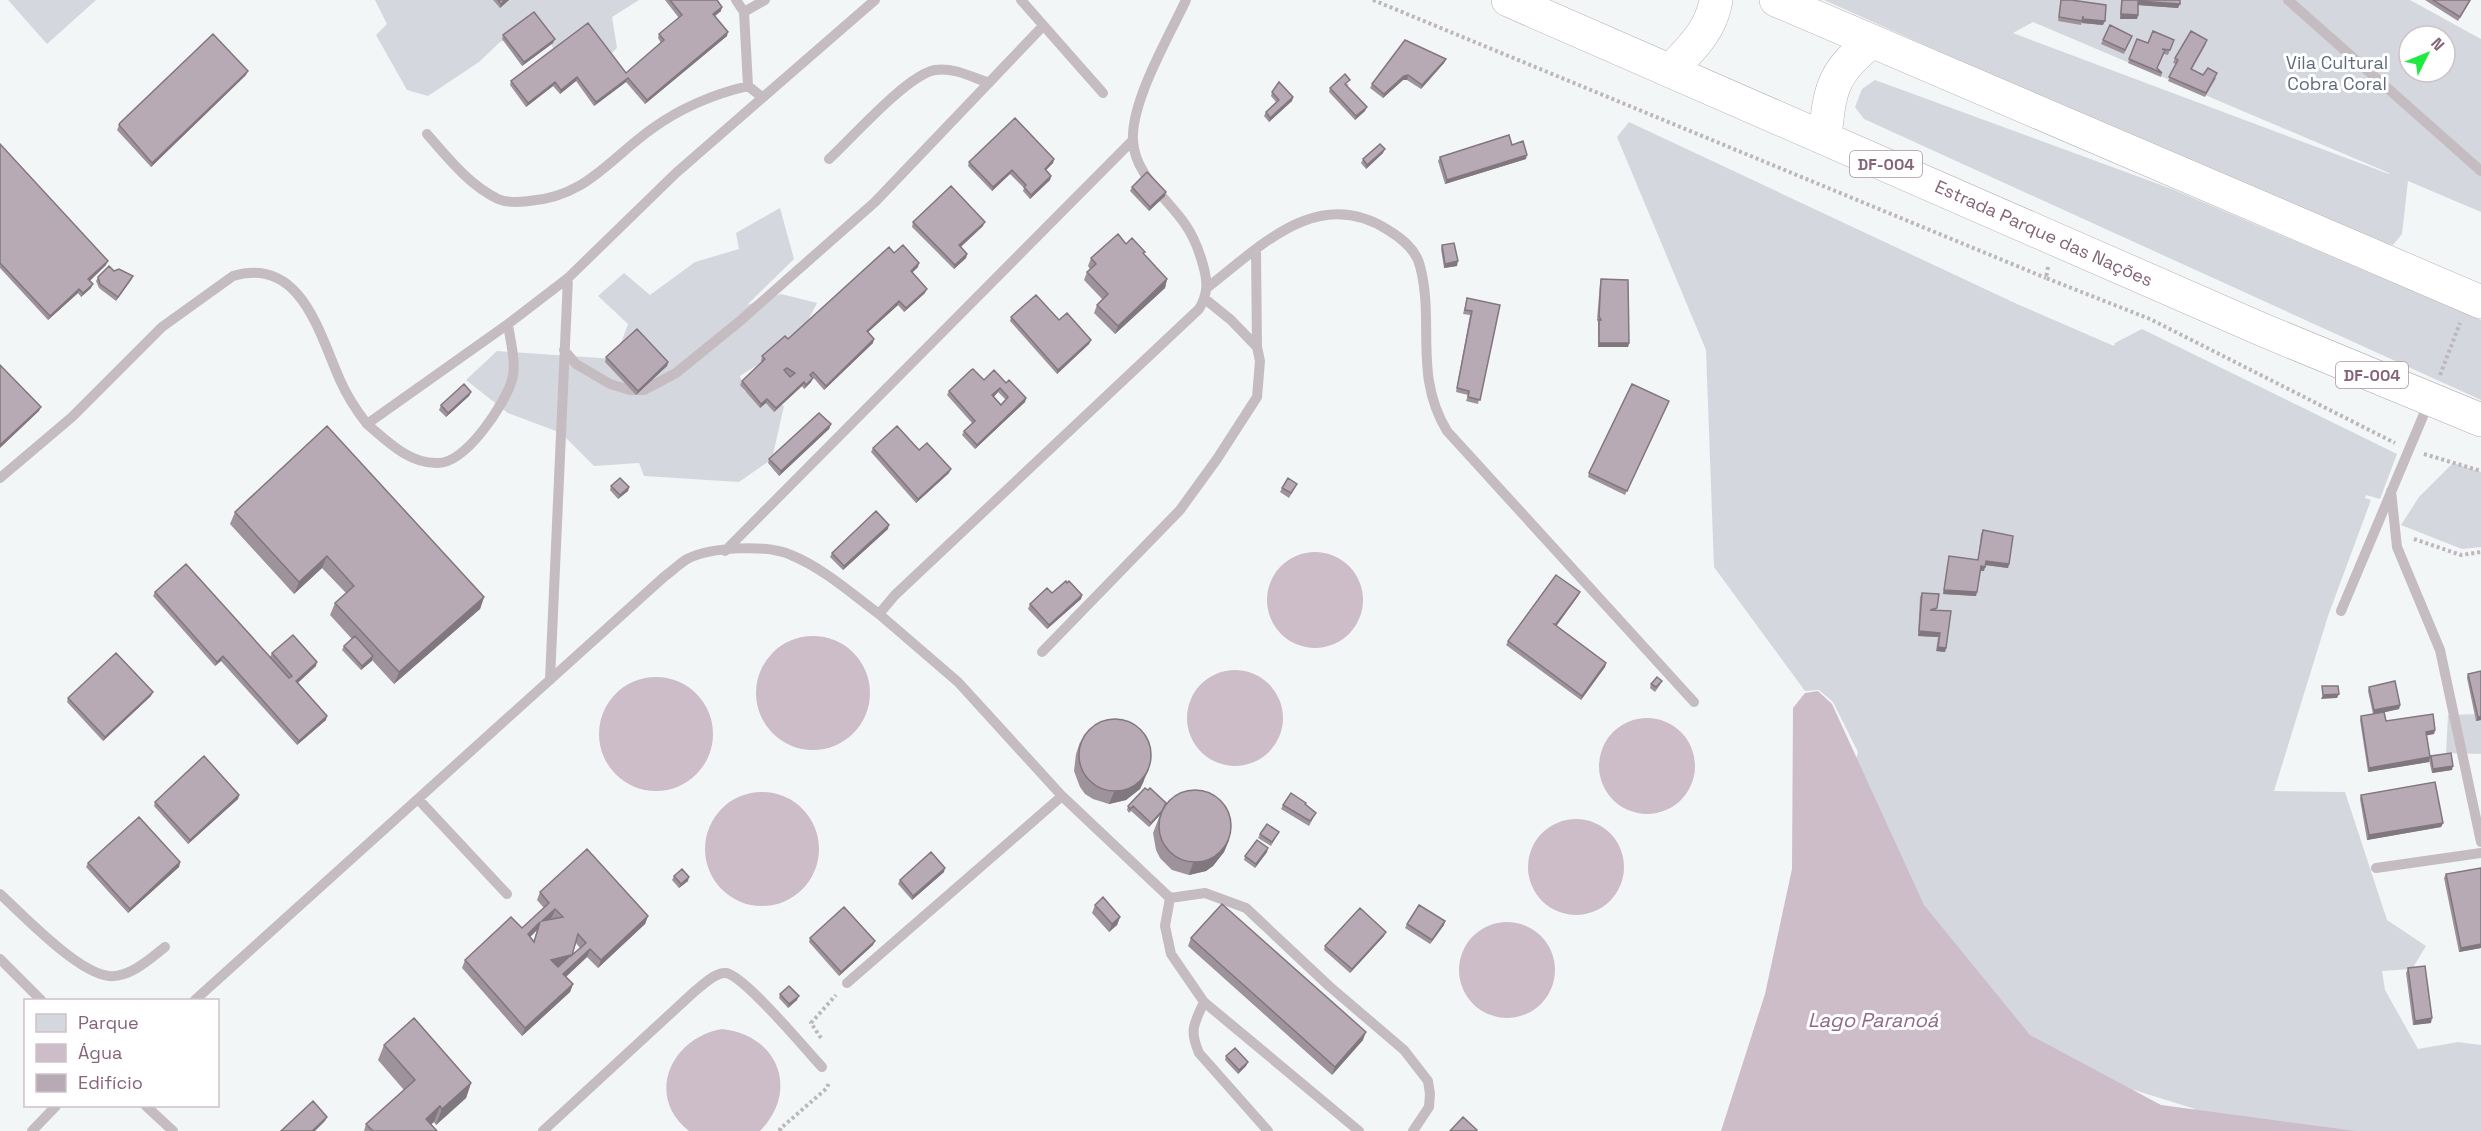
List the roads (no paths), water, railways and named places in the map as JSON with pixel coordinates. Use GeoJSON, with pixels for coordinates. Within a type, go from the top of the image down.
{"type":"FeatureCollection","features":[{"type":"Feature","properties":{"kind":"highway","name":"Estrada Parque das Nações"},"geometry":{"type":"LineString","coordinates":[[1508,0],[2263,330],[2481,420]]}},
{"type":"Feature","properties":{"kind":"highway"},"geometry":{"type":"LineString","coordinates":[[1671,70],[1706,30],[1713,17],[1716,0]]}},
{"type":"Feature","properties":{"kind":"highway"},"geometry":{"type":"LineString","coordinates":[[1776,0],[2476,296]]}},
{"type":"Feature","properties":{"kind":"highway"},"geometry":{"type":"LineString","coordinates":[[1825,137],[1828,105],[1836,79],[1849,59],[1872,41]]}},
{"type":"Feature","properties":{"kind":"lane"},"geometry":{"type":"LineString","coordinates":[[736,0],[744,12],[748,86],[762,98]]}},
{"type":"Feature","properties":{"kind":"lane"},"geometry":{"type":"LineString","coordinates":[[744,12],[765,0]]}},
{"type":"Feature","properties":{"kind":"lane"},"geometry":{"type":"LineString","coordinates":[[367,424],[508,324],[568,278],[676,173],[875,0]]}},
{"type":"Feature","properties":{"kind":"lane"},"geometry":{"type":"LineString","coordinates":[[1021,0],[1103,93]]}},
{"type":"Feature","properties":{"kind":"lane"},"geometry":{"type":"LineString","coordinates":[[879,614],[895,595],[1199,309],[1205,299],[1208,287],[1197,245],[1185,224],[1141,168],[1132,141],[1141,99],[1186,0]]}},
{"type":"Feature","properties":{"kind":"lane"},"geometry":{"type":"LineString","coordinates":[[2288,0],[2481,171]]}},
{"type":"Feature","properties":{"kind":"lane"},"geometry":{"type":"LineString","coordinates":[[564,350],[576,364],[610,384],[630,390],[644,390],[669,378],[740,321],[876,202],[1043,26]]}},
{"type":"Feature","properties":{"kind":"lane"},"geometry":{"type":"LineString","coordinates":[[830,159],[915,79],[936,70],[958,72],[989,83]]}},
{"type":"Feature","properties":{"kind":"lane"},"geometry":{"type":"LineString","coordinates":[[427,134],[460,170],[486,192],[500,200],[512,202],[544,200],[562,195],[582,185],[651,129],[678,112],[728,91],[748,86]]}},
{"type":"Feature","properties":{"kind":"lane"},"geometry":{"type":"LineString","coordinates":[[725,551],[1132,141]]}},
{"type":"Feature","properties":{"kind":"lane"},"geometry":{"type":"LineString","coordinates":[[1208,287],[1287,227],[1306,219],[1333,213],[1345,213],[1376,222],[1404,240],[1420,264],[1425,307],[1426,369],[1434,406],[1447,431],[1694,702]]}},
{"type":"Feature","properties":{"kind":"lane"},"geometry":{"type":"LineString","coordinates":[[1042,652],[1180,510],[1217,459],[1257,397],[1260,368],[1257,347],[1256,250]]}},
{"type":"Feature","properties":{"kind":"lane"},"geometry":{"type":"LineString","coordinates":[[0,478],[72,417],[162,327],[233,276],[247,272],[274,276],[291,287],[308,306],[349,399],[367,424],[399,451],[410,457],[441,464],[452,459],[486,426],[512,380],[508,324]]}},
{"type":"Feature","properties":{"kind":"lane"},"geometry":{"type":"LineString","coordinates":[[550,680],[568,278]]}},
{"type":"Feature","properties":{"kind":"lane"},"geometry":{"type":"LineString","coordinates":[[1205,299],[1231,320],[1257,347]]}},
{"type":"Feature","properties":{"kind":"lane"},"geometry":{"type":"LineString","coordinates":[[2342,611],[2431,399]]}},
{"type":"Feature","properties":{"kind":"lane"},"geometry":{"type":"LineString","coordinates":[[2391,491],[2397,547],[2440,650],[2481,842]]}},
{"type":"Feature","properties":{"kind":"lane"},"geometry":{"type":"LineString","coordinates":[[196,999],[687,559],[707,553],[749,548],[789,554],[814,567],[879,614],[958,682],[1062,796],[1170,897],[1205,893],[1246,908],[1329,986],[1404,1050],[1428,1081],[1430,1094],[1428,1107],[1413,1131]]}},
{"type":"Feature","properties":{"kind":"lane"},"geometry":{"type":"LineString","coordinates":[[847,983],[1062,796]]}},
{"type":"Feature","properties":{"kind":"lane"},"geometry":{"type":"LineString","coordinates":[[418,799],[507,894]]}},
{"type":"Feature","properties":{"kind":"lane"},"geometry":{"type":"LineString","coordinates":[[2376,868],[2481,853]]}},
{"type":"Feature","properties":{"kind":"lane"},"geometry":{"type":"LineString","coordinates":[[0,894],[88,970],[111,976],[130,971],[147,962],[165,946]]}},
{"type":"Feature","properties":{"kind":"lane"},"geometry":{"type":"LineString","coordinates":[[1170,897],[1165,926],[1171,954],[1204,1002],[1359,1131]]}},
{"type":"Feature","properties":{"kind":"lane"},"geometry":{"type":"LineString","coordinates":[[0,959],[40,999]]}},
{"type":"Feature","properties":{"kind":"lane"},"geometry":{"type":"LineString","coordinates":[[543,1131],[694,991],[720,974],[727,973],[745,984],[822,1067]]}},
{"type":"Feature","properties":{"kind":"lane"},"geometry":{"type":"LineString","coordinates":[[1204,1002],[1193,1028],[1192,1038],[1199,1053],[1268,1131]]}},
{"type":"Feature","properties":{"kind":"lane"},"geometry":{"type":"LineString","coordinates":[[32,1131],[55,1107]]}},
{"type":"Feature","properties":{"kind":"lane"},"geometry":{"type":"LineString","coordinates":[[147,1107],[173,1131]]}},
{"type":"Feature","properties":{"kind":"water"},"geometry":{"type":"Polygon","coordinates":[[[1315,552],[1333,555],[1349,566],[1360,582],[1363,600],[1360,618],[1349,634],[1333,645],[1315,648],[1297,645],[1281,634],[1270,618],[1267,600],[1270,582],[1281,566],[1297,555],[1315,552]]]}},
{"type":"Feature","properties":{"kind":"water"},"geometry":{"type":"Polygon","coordinates":[[[813,636],[835,640],[853,653],[866,671],[870,693],[866,715],[853,733],[835,746],[813,750],[791,746],[773,733],[760,715],[756,693],[760,671],[773,653],[791,640],[813,636]]]}},
{"type":"Feature","properties":{"kind":"water"},"geometry":{"type":"Polygon","coordinates":[[[1235,670],[1253,674],[1269,684],[1279,700],[1283,718],[1279,736],[1269,752],[1253,762],[1235,766],[1217,762],[1201,752],[1191,736],[1187,718],[1191,700],[1201,684],[1217,674],[1235,670]]]}},
{"type":"Feature","properties":{"kind":"water"},"geometry":{"type":"Polygon","coordinates":[[[656,677],[678,681],[696,694],[709,712],[713,734],[709,756],[696,774],[678,787],[656,791],[634,787],[616,774],[603,756],[599,734],[603,712],[616,694],[634,681],[656,677]]]}},
{"type":"Feature","properties":{"kind":"water","name":"Lago Paranoá"},"geometry":{"type":"Polygon","coordinates":[[[1818,691],[1832,704],[1924,905],[2030,1035],[2161,1105],[2356,1131],[1721,1131],[1765,994],[1792,869],[1793,708],[1805,693],[1818,691]]]}},
{"type":"Feature","properties":{"kind":"water"},"geometry":{"type":"Polygon","coordinates":[[[1647,718],[1665,721],[1681,732],[1692,748],[1695,766],[1692,784],[1681,800],[1665,811],[1647,814],[1629,811],[1613,800],[1602,784],[1599,766],[1602,748],[1613,732],[1629,721],[1647,718]]]}},
{"type":"Feature","properties":{"kind":"water"},"geometry":{"type":"Polygon","coordinates":[[[762,792],[784,797],[802,809],[814,827],[819,849],[814,871],[802,889],[784,901],[762,906],[740,901],[722,889],[710,871],[705,849],[710,827],[722,809],[740,797],[762,792]]]}},
{"type":"Feature","properties":{"kind":"water"},"geometry":{"type":"Polygon","coordinates":[[[1576,819],[1594,822],[1610,833],[1621,849],[1624,867],[1621,885],[1610,901],[1594,912],[1576,915],[1558,912],[1542,901],[1531,885],[1528,867],[1531,849],[1542,833],[1558,822],[1576,819]]]}},
{"type":"Feature","properties":{"kind":"water"},"geometry":{"type":"Polygon","coordinates":[[[1507,922],[1525,925],[1541,936],[1552,952],[1555,970],[1552,988],[1541,1004],[1525,1015],[1507,1018],[1489,1015],[1473,1004],[1462,988],[1459,970],[1462,952],[1473,936],[1489,925],[1507,922]]]}},
{"type":"Feature","properties":{"kind":"water"},"geometry":{"type":"Polygon","coordinates":[[[722,1029],[741,1033],[757,1042],[769,1053],[777,1067],[780,1082],[779,1099],[772,1115],[760,1131],[689,1131],[676,1117],[668,1102],[666,1086],[677,1056],[689,1044],[704,1035],[722,1029]]]}},
{"type":"Feature","properties":{"kind":"park label","name":"Vila Cultural Cobra Coral"},"geometry":{"type":"Point","coordinates":[2337,72]}}]}
